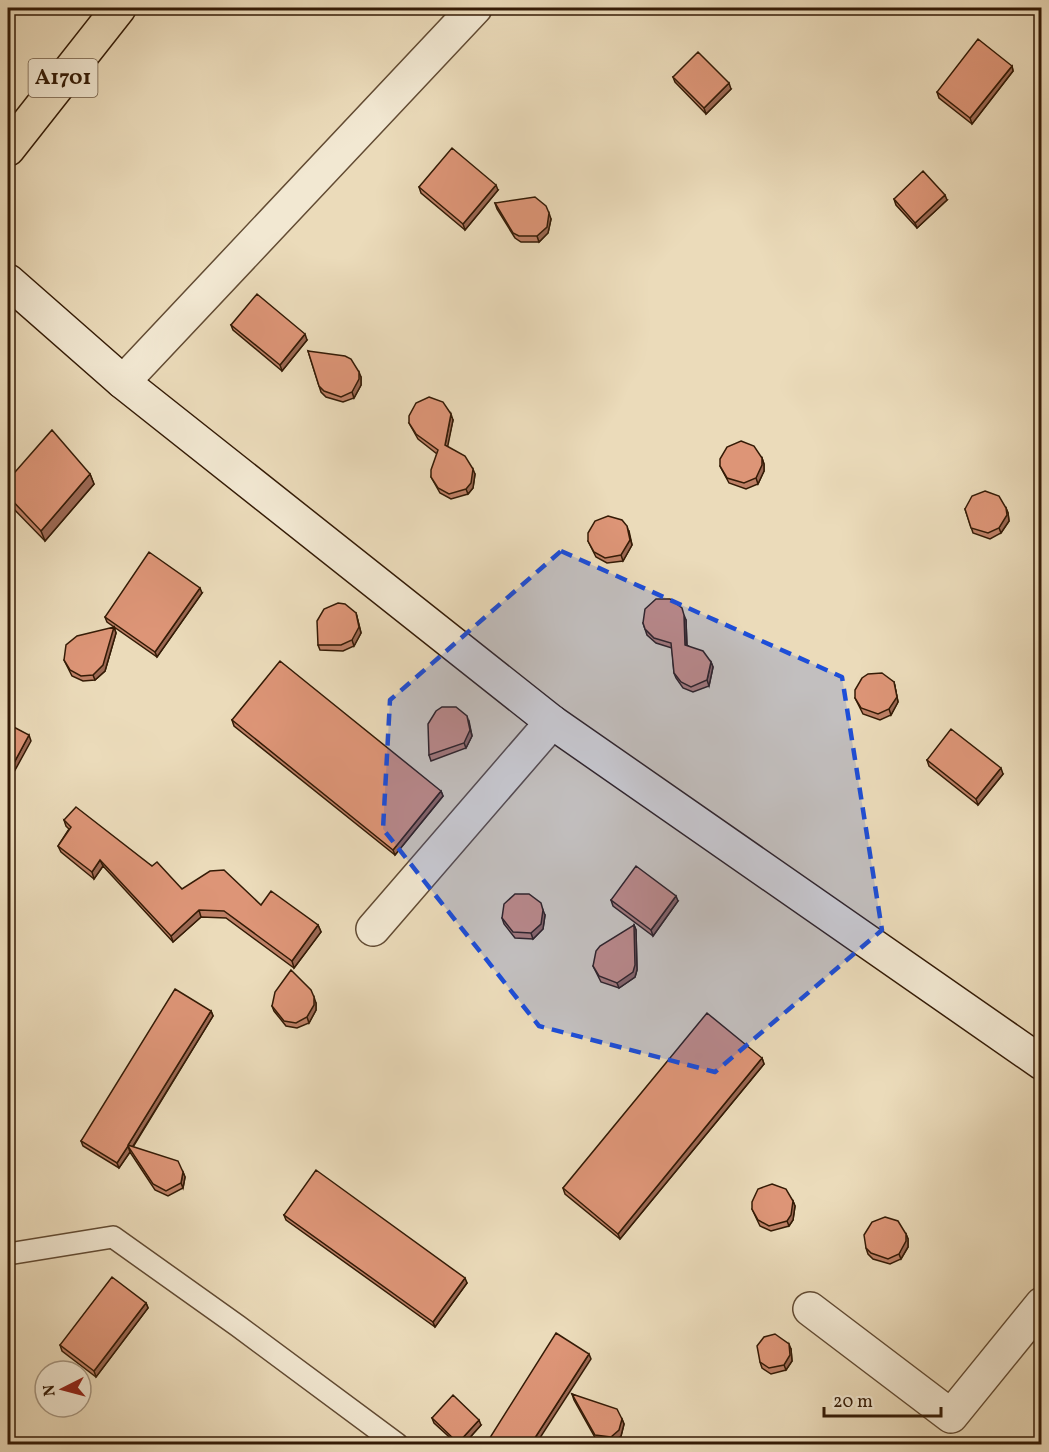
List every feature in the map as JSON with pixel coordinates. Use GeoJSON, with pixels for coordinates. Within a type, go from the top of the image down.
{"type":"FeatureCollection","features":[{"type":"Feature","properties":{"kind":"main road","name":"A1701"},"geometry":{"type":"LineString","coordinates":[[8,149],[119,8]]}},
{"type":"Feature","properties":{"kind":"street"},"geometry":{"type":"LineString","coordinates":[[123,382],[476,8]]}},
{"type":"Feature","properties":{"kind":"street"},"geometry":{"type":"LineString","coordinates":[[8,281],[123,382],[552,722],[1041,1063]]}},
{"type":"Feature","properties":{"kind":"street"},"geometry":{"type":"LineString","coordinates":[[373,929],[552,722]]}},
{"type":"Feature","properties":{"kind":"street"},"geometry":{"type":"LineString","coordinates":[[810,1309],[951,1416],[1041,1304]]}},
{"type":"Feature","properties":{"kind":"lane"},"geometry":{"type":"LineString","coordinates":[[8,1254],[113,1237],[397,1444]]}},
{"type":"Feature","properties":{"kind":"highlighted area"},"geometry":{"type":"Polygon","coordinates":[[[561,551],[842,677],[882,930],[715,1072],[539,1026],[383,829],[390,700],[561,551]]]}},
{"type":"Feature","properties":{"kind":"building"},"geometry":{"type":"Polygon","coordinates":[[[978,39],[1012,66],[970,118],[937,92],[978,39]]]}},
{"type":"Feature","properties":{"kind":"building"},"geometry":{"type":"Polygon","coordinates":[[[698,52],[729,83],[704,108],[673,77],[698,52]]]}},
{"type":"Feature","properties":{"kind":"building"},"geometry":{"type":"Polygon","coordinates":[[[452,148],[496,185],[463,224],[419,187],[452,148]]]}},
{"type":"Feature","properties":{"kind":"building"},"geometry":{"type":"Polygon","coordinates":[[[923,171],[945,195],[915,223],[894,199],[923,171]]]}},
{"type":"Feature","properties":{"kind":"building"},"geometry":{"type":"Polygon","coordinates":[[[535,197],[546,206],[549,213],[547,227],[537,236],[519,236],[513,233],[495,203],[535,197]]]}},
{"type":"Feature","properties":{"kind":"building"},"geometry":{"type":"Polygon","coordinates":[[[257,294],[305,334],[280,365],[231,325],[257,294]]]}},
{"type":"Feature","properties":{"kind":"building"},"geometry":{"type":"Polygon","coordinates":[[[308,351],[345,356],[351,359],[359,372],[359,379],[352,392],[341,397],[324,391],[319,386],[308,351]]]}},
{"type":"Feature","properties":{"kind":"building"},"geometry":{"type":"Polygon","coordinates":[[[429,397],[443,402],[451,414],[445,445],[465,456],[473,469],[471,483],[466,489],[449,494],[438,488],[431,477],[431,470],[438,450],[416,434],[409,423],[409,416],[416,403],[429,397]]]}},
{"type":"Feature","properties":{"kind":"building"},"geometry":{"type":"Polygon","coordinates":[[[52,430],[90,474],[41,531],[8,496],[8,480],[52,430]]]}},
{"type":"Feature","properties":{"kind":"building"},"geometry":{"type":"Polygon","coordinates":[[[741,441],[754,446],[762,458],[762,465],[756,478],[744,483],[727,478],[720,466],[720,459],[727,447],[741,441]]]}},
{"type":"Feature","properties":{"kind":"building"},"geometry":{"type":"Polygon","coordinates":[[[985,491],[999,496],[1007,515],[999,528],[988,533],[971,528],[965,509],[972,496],[985,491]]]}},
{"type":"Feature","properties":{"kind":"building"},"geometry":{"type":"Polygon","coordinates":[[[608,516],[622,520],[627,526],[630,540],[621,555],[605,558],[594,552],[588,541],[588,533],[595,521],[608,516]]]}},
{"type":"Feature","properties":{"kind":"building"},"geometry":{"type":"Polygon","coordinates":[[[149,552],[200,588],[155,652],[105,617],[149,552]]]}},
{"type":"Feature","properties":{"kind":"building"},"geometry":{"type":"Polygon","coordinates":[[[656,599],[670,599],[682,608],[685,645],[703,651],[711,662],[707,680],[691,687],[681,682],[674,673],[671,643],[654,638],[645,629],[643,623],[645,609],[656,599]]]}},
{"type":"Feature","properties":{"kind":"building"},"geometry":{"type":"Polygon","coordinates":[[[338,603],[345,604],[356,613],[359,627],[352,640],[341,645],[318,645],[317,621],[324,609],[338,603]]]}},
{"type":"Feature","properties":{"kind":"building"},"geometry":{"type":"Polygon","coordinates":[[[114,627],[103,665],[93,675],[81,676],[70,670],[64,660],[66,645],[77,636],[114,627]]]}},
{"type":"Feature","properties":{"kind":"building"},"geometry":{"type":"Polygon","coordinates":[[[280,661],[441,791],[393,850],[232,720],[280,661]]]}},
{"type":"Feature","properties":{"kind":"building"},"geometry":{"type":"Polygon","coordinates":[[[882,673],[894,682],[897,697],[889,709],[878,714],[861,708],[855,698],[855,690],[862,678],[868,674],[882,673]]]}},
{"type":"Feature","properties":{"kind":"building"},"geometry":{"type":"Polygon","coordinates":[[[442,707],[456,707],[467,716],[470,730],[464,743],[429,755],[428,724],[436,711],[442,707]]]}},
{"type":"Feature","properties":{"kind":"building"},"geometry":{"type":"Polygon","coordinates":[[[8,724],[29,735],[8,774],[8,724]]]}},
{"type":"Feature","properties":{"kind":"building"},"geometry":{"type":"Polygon","coordinates":[[[951,729],[1001,768],[976,799],[927,760],[951,729]]]}},
{"type":"Feature","properties":{"kind":"building"},"geometry":{"type":"Polygon","coordinates":[[[76,807],[152,866],[157,862],[182,889],[210,871],[224,870],[261,905],[271,891],[318,925],[292,961],[224,911],[199,910],[171,936],[100,860],[92,872],[58,846],[71,827],[64,820],[76,807]]]}},
{"type":"Feature","properties":{"kind":"building"},"geometry":{"type":"Polygon","coordinates":[[[636,866],[676,896],[651,930],[611,900],[636,866]]]}},
{"type":"Feature","properties":{"kind":"building"},"geometry":{"type":"Polygon","coordinates":[[[515,894],[529,894],[541,903],[543,910],[541,924],[531,933],[513,932],[502,918],[504,904],[515,894]]]}},
{"type":"Feature","properties":{"kind":"building"},"geometry":{"type":"Polygon","coordinates":[[[634,925],[635,965],[633,972],[617,983],[599,976],[593,966],[596,951],[600,946],[634,925]]]}},
{"type":"Feature","properties":{"kind":"building"},"geometry":{"type":"Polygon","coordinates":[[[291,970],[311,990],[314,997],[314,1005],[307,1017],[296,1023],[284,1021],[272,1006],[275,992],[291,970]]]}},
{"type":"Feature","properties":{"kind":"building"},"geometry":{"type":"Polygon","coordinates":[[[175,989],[211,1011],[128,1145],[178,1161],[183,1172],[181,1183],[166,1191],[153,1184],[128,1146],[117,1163],[81,1141],[175,989]]]}},
{"type":"Feature","properties":{"kind":"building"},"geometry":{"type":"Polygon","coordinates":[[[707,1013],[762,1058],[618,1234],[563,1188],[707,1013]]]}},
{"type":"Feature","properties":{"kind":"building"},"geometry":{"type":"Polygon","coordinates":[[[316,1170],[465,1278],[433,1322],[284,1215],[316,1170]]]}},
{"type":"Feature","properties":{"kind":"building"},"geometry":{"type":"Polygon","coordinates":[[[772,1184],[786,1189],[793,1201],[791,1215],[787,1221],[769,1226],[758,1220],[752,1209],[752,1202],[758,1189],[772,1184]]]}},
{"type":"Feature","properties":{"kind":"building"},"geometry":{"type":"Polygon","coordinates":[[[885,1217],[898,1221],[906,1234],[906,1241],[899,1254],[888,1259],[871,1253],[866,1248],[864,1235],[872,1222],[885,1217]]]}},
{"type":"Feature","properties":{"kind":"building"},"geometry":{"type":"Polygon","coordinates":[[[112,1277],[146,1303],[94,1371],[93,1359],[78,1359],[60,1345],[112,1277]]]}},
{"type":"Feature","properties":{"kind":"building"},"geometry":{"type":"Polygon","coordinates":[[[556,1333],[589,1354],[531,1444],[486,1444],[556,1333]]]}},
{"type":"Feature","properties":{"kind":"building"},"geometry":{"type":"Polygon","coordinates":[[[775,1334],[789,1344],[790,1355],[784,1365],[769,1368],[760,1362],[757,1346],[764,1337],[775,1334]]]}},
{"type":"Feature","properties":{"kind":"building"},"geometry":{"type":"Polygon","coordinates":[[[572,1394],[617,1409],[622,1419],[619,1430],[611,1437],[595,1435],[572,1394]]]}},
{"type":"Feature","properties":{"kind":"building"},"geometry":{"type":"Polygon","coordinates":[[[453,1395],[479,1420],[458,1443],[432,1418],[453,1395]]]}}]}
